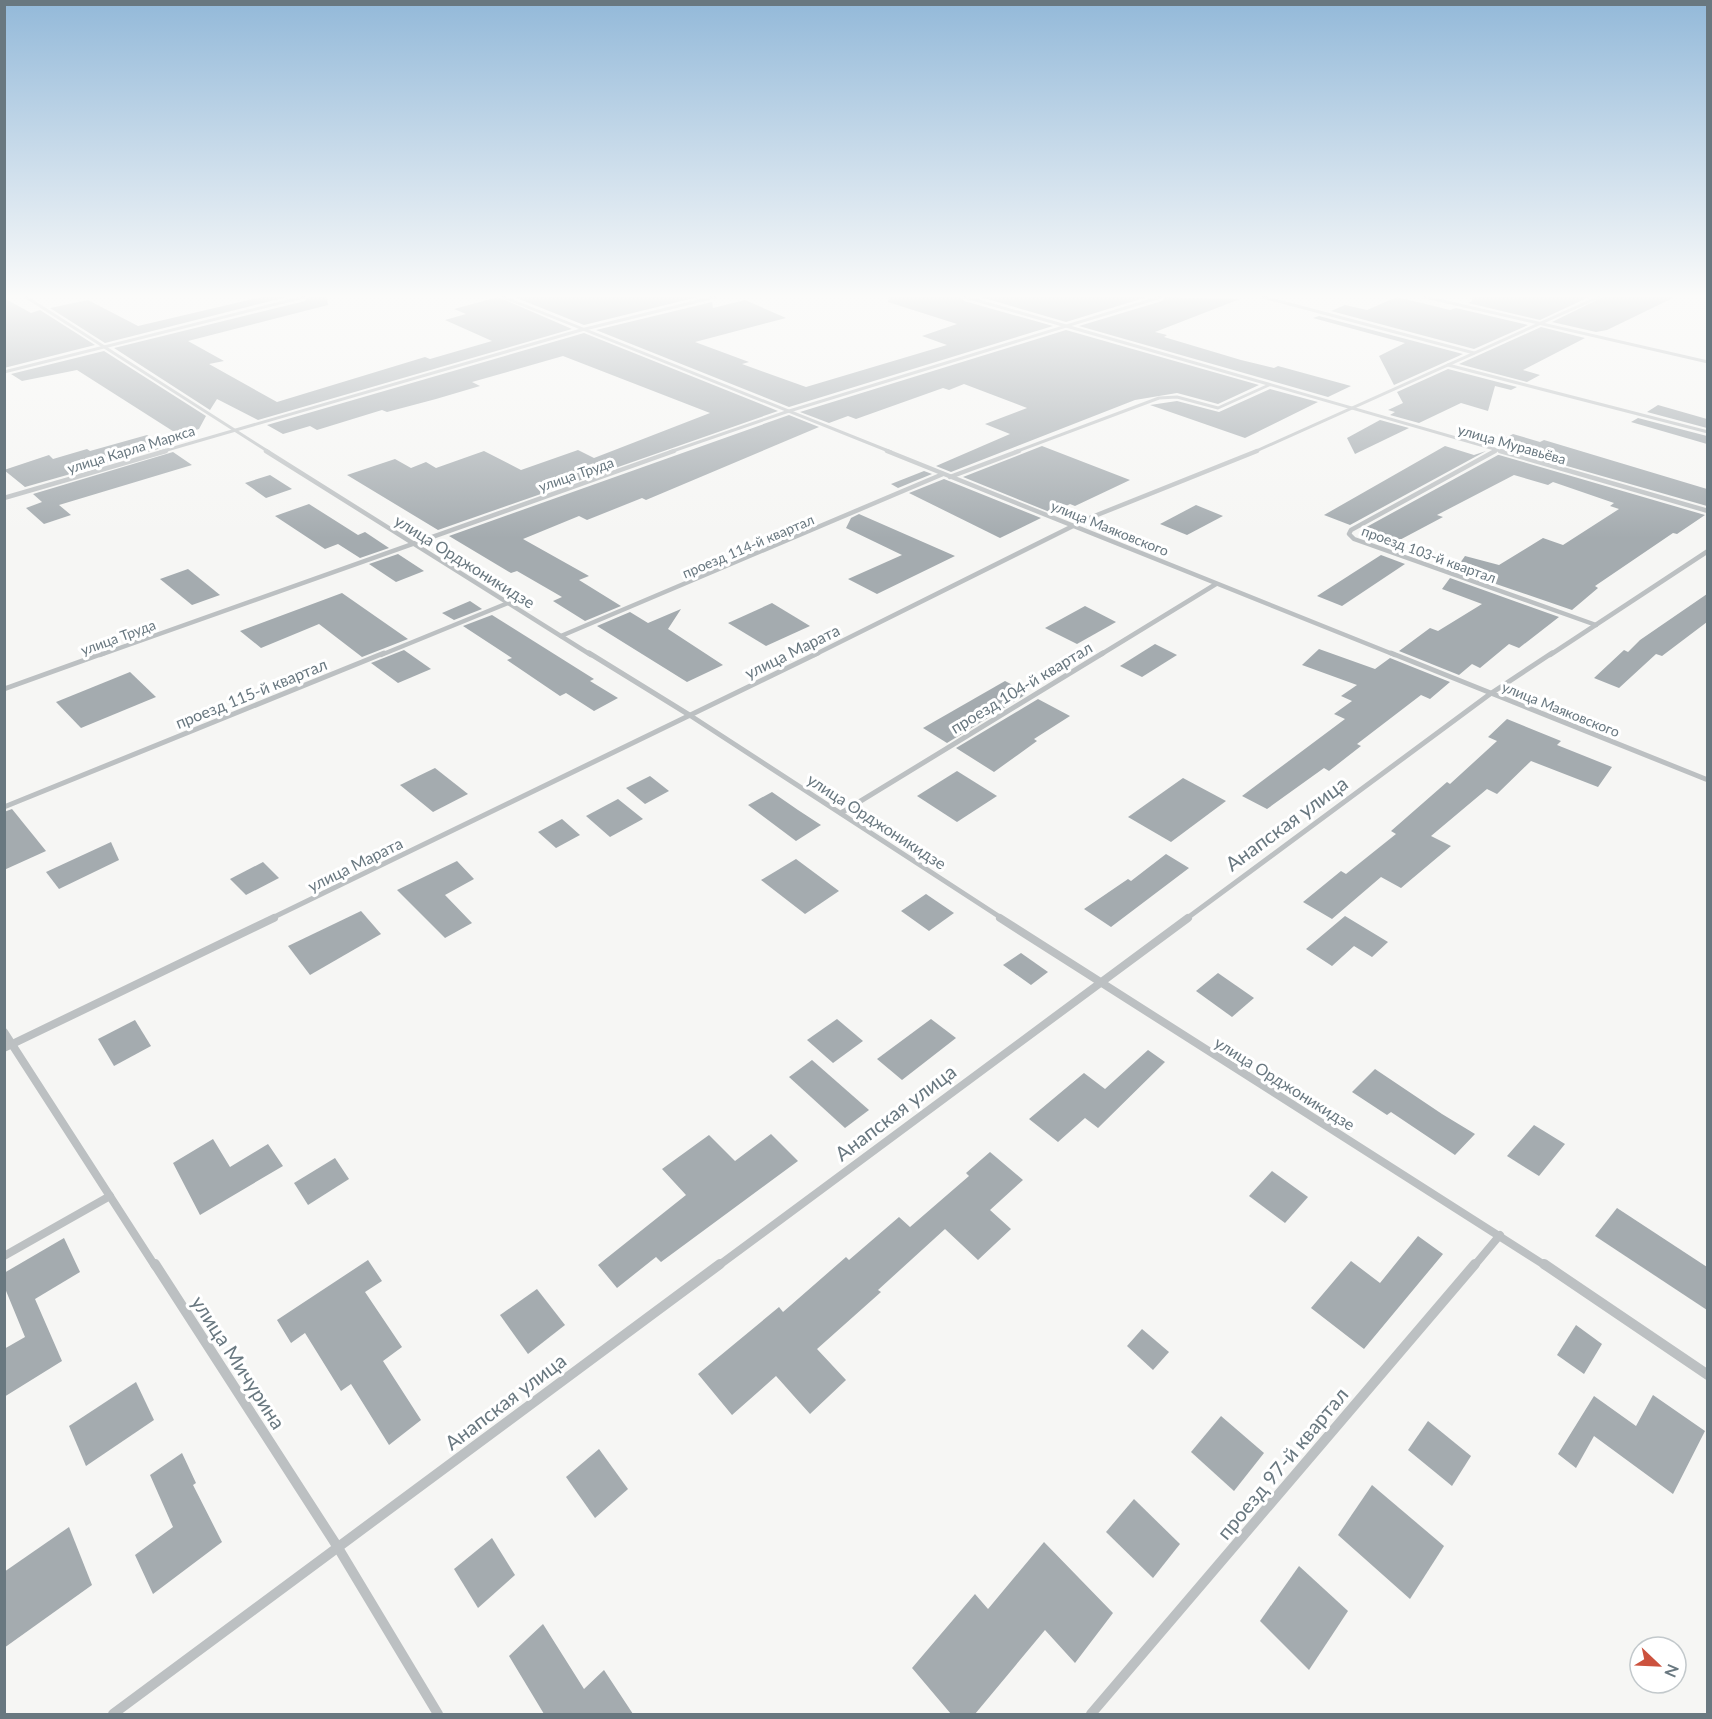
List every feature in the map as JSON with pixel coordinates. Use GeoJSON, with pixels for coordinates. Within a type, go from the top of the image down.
{"type":"FeatureCollection","features":[{"type":"Feature","properties":{"kind":"street","name":"улица Орджоникидзе"},"geometry":{"type":"LineString","coordinates":[[152,377],[230,430],[691,716],[1099,982],[1500,1235],[1707,1375]]}},
{"type":"Feature","properties":{"kind":"street","name":"улица Карла Маркса"},"geometry":{"type":"LineString","coordinates":[[4,498],[415,377]]}},
{"type":"Feature","properties":{"kind":"street","name":"улица Маяковского"},"geometry":{"type":"LineString","coordinates":[[699,377],[1707,780]]}},
{"type":"Feature","properties":{"kind":"street","name":"улица Труда"},"geometry":{"type":"LineString","coordinates":[[4,689],[410,543],[786,412],[902,377]]}},
{"type":"Feature","properties":{"kind":"street","name":"улица Муравьёва"},"geometry":{"type":"LineString","coordinates":[[1241,377],[1707,511]]}},
{"type":"Feature","properties":{"kind":"street","name":"улица Марата"},"geometry":{"type":"LineString","coordinates":[[8,1046],[691,716],[1074,526],[1224,466],[1419,377]]}},
{"type":"Feature","properties":{"kind":"street"},"geometry":{"type":"LineString","coordinates":[[1494,377],[1707,432]]}},
{"type":"Feature","properties":{"kind":"street"},"geometry":{"type":"LineString","coordinates":[[950,477],[1159,398],[1177,397],[1218,408],[1269,385]]}},
{"type":"Feature","properties":{"kind":"street","name":"проезд 103-й квартал"},"geometry":{"type":"LineString","coordinates":[[1497,450],[1351,530],[1348,534],[1354,539],[1596,625]]}},
{"type":"Feature","properties":{"kind":"street","name":"проезд 114-й квартал"},"geometry":{"type":"LineString","coordinates":[[561,636],[943,474]]}},
{"type":"Feature","properties":{"kind":"street","name":"Анапская улица"},"geometry":{"type":"LineString","coordinates":[[113,1714],[1490,694],[1707,551]]}},
{"type":"Feature","properties":{"kind":"street","name":"проезд 104-й квартал"},"geometry":{"type":"LineString","coordinates":[[841,813],[1216,584]]}},
{"type":"Feature","properties":{"kind":"street","name":"проезд 115-й квартал"},"geometry":{"type":"LineString","coordinates":[[4,807],[508,603]]}},
{"type":"Feature","properties":{"kind":"street","name":"улица Мичурина"},"geometry":{"type":"LineString","coordinates":[[4,1032],[8,1046],[110,1196],[337,1546],[438,1714]]}},
{"type":"Feature","properties":{"kind":"street"},"geometry":{"type":"LineString","coordinates":[[4,1256],[110,1196]]}},
{"type":"Feature","properties":{"kind":"street","name":"проезд 97-й квартал"},"geometry":{"type":"LineString","coordinates":[[1091,1714],[1500,1235]]}},
{"type":"Feature","properties":{"kind":"building"},"geometry":{"type":"Polygon","coordinates":[[[16,377],[41,377],[22,381],[16,377]]]}},
{"type":"Feature","properties":{"kind":"building"},"geometry":{"type":"Polygon","coordinates":[[[88,377],[145,377],[206,416],[199,429],[179,435],[88,377]]]}},
{"type":"Feature","properties":{"kind":"building"},"geometry":{"type":"Polygon","coordinates":[[[159,377],[233,377],[277,402],[358,377],[406,377],[258,420],[217,399],[210,410],[159,377]]]}},
{"type":"Feature","properties":{"kind":"building"},"geometry":{"type":"Polygon","coordinates":[[[432,377],[489,377],[472,382],[480,386],[387,412],[382,410],[317,430],[310,426],[283,434],[267,425],[432,377]]]}},
{"type":"Feature","properties":{"kind":"building"},"geometry":{"type":"Polygon","coordinates":[[[618,377],[694,377],[778,411],[438,530],[347,475],[395,459],[411,468],[426,462],[436,468],[484,451],[521,470],[578,450],[594,458],[710,413],[618,377]]]}},
{"type":"Feature","properties":{"kind":"building"},"geometry":{"type":"Polygon","coordinates":[[[714,377],[779,377],[806,387],[839,377],[886,377],[789,407],[714,377]]]}},
{"type":"Feature","properties":{"kind":"building"},"geometry":{"type":"Polygon","coordinates":[[[913,377],[1232,377],[1259,385],[1218,404],[1177,393],[1135,400],[951,472],[936,466],[1010,434],[985,424],[1027,408],[964,384],[949,390],[943,388],[856,419],[848,416],[829,423],[800,412],[913,377]]]}},
{"type":"Feature","properties":{"kind":"building"},"geometry":{"type":"Polygon","coordinates":[[[1259,377],[1319,377],[1351,386],[1328,397],[1259,377]]]}},
{"type":"Feature","properties":{"kind":"building"},"geometry":{"type":"Polygon","coordinates":[[[1390,377],[1411,377],[1394,385],[1390,377]]]}},
{"type":"Feature","properties":{"kind":"building"},"geometry":{"type":"Polygon","coordinates":[[[1430,377],[1480,377],[1517,387],[1511,390],[1495,386],[1488,411],[1461,403],[1419,423],[1390,415],[1395,412],[1388,410],[1403,403],[1397,392],[1430,377]]]}},
{"type":"Feature","properties":{"kind":"building"},"geometry":{"type":"Polygon","coordinates":[[[1509,377],[1536,377],[1527,382],[1509,377]]]}},
{"type":"Feature","properties":{"kind":"building"},"geometry":{"type":"Polygon","coordinates":[[[1270,389],[1318,402],[1245,438],[1150,405],[1177,401],[1219,412],[1270,389]]]}},
{"type":"Feature","properties":{"kind":"building"},"geometry":{"type":"Polygon","coordinates":[[[1658,405],[1707,419],[1707,428],[1647,412],[1658,405]]]}},
{"type":"Feature","properties":{"kind":"building"},"geometry":{"type":"Polygon","coordinates":[[[789,415],[819,427],[646,500],[642,498],[587,520],[579,516],[523,539],[589,576],[579,580],[621,606],[585,621],[553,601],[562,597],[517,571],[511,573],[449,536],[789,415]]]}},
{"type":"Feature","properties":{"kind":"building"},"geometry":{"type":"Polygon","coordinates":[[[1638,418],[1707,436],[1707,444],[1631,422],[1638,418]]]}},
{"type":"Feature","properties":{"kind":"building"},"geometry":{"type":"Polygon","coordinates":[[[1380,420],[1409,428],[1355,454],[1347,438],[1380,420]]]}},
{"type":"Feature","properties":{"kind":"building"},"geometry":{"type":"Polygon","coordinates":[[[1513,434],[1540,442],[1544,440],[1707,489],[1707,506],[1493,445],[1513,434]]]}},
{"type":"Feature","properties":{"kind":"building"},"geometry":{"type":"Polygon","coordinates":[[[147,435],[165,447],[25,487],[4,470],[49,455],[53,459],[147,435]]]}},
{"type":"Feature","properties":{"kind":"building"},"geometry":{"type":"Polygon","coordinates":[[[1042,446],[1130,480],[1075,506],[1070,504],[1052,513],[963,477],[1042,446]]]}},
{"type":"Feature","properties":{"kind":"building"},"geometry":{"type":"Polygon","coordinates":[[[1445,446],[1474,455],[1486,451],[1350,525],[1324,515],[1445,446]]]}},
{"type":"Feature","properties":{"kind":"building"},"geometry":{"type":"Polygon","coordinates":[[[173,452],[192,465],[59,505],[71,515],[44,524],[26,508],[42,502],[33,494],[173,452]]]}},
{"type":"Feature","properties":{"kind":"building"},"geometry":{"type":"Polygon","coordinates":[[[1498,455],[1705,515],[1677,534],[1673,533],[1595,586],[1598,588],[1572,610],[1455,570],[1465,556],[1499,565],[1543,538],[1563,545],[1619,509],[1610,506],[1614,503],[1553,482],[1548,485],[1514,475],[1437,515],[1443,517],[1394,543],[1361,530],[1498,455]]]}},
{"type":"Feature","properties":{"kind":"building"},"geometry":{"type":"Polygon","coordinates":[[[924,471],[932,474],[898,488],[891,484],[924,471]]]}},
{"type":"Feature","properties":{"kind":"building"},"geometry":{"type":"Polygon","coordinates":[[[270,475],[292,489],[266,498],[245,483],[270,475]]]}},
{"type":"Feature","properties":{"kind":"building"},"geometry":{"type":"Polygon","coordinates":[[[944,479],[1041,518],[1000,538],[909,493],[944,479]]]}},
{"type":"Feature","properties":{"kind":"building"},"geometry":{"type":"Polygon","coordinates":[[[309,504],[358,535],[365,532],[389,548],[360,558],[338,544],[325,549],[275,516],[309,504]]]}},
{"type":"Feature","properties":{"kind":"building"},"geometry":{"type":"Polygon","coordinates":[[[1196,505],[1223,516],[1187,535],[1160,524],[1196,505]]]}},
{"type":"Feature","properties":{"kind":"building"},"geometry":{"type":"Polygon","coordinates":[[[859,514],[955,556],[877,594],[848,579],[902,555],[846,528],[851,518],[859,514]]]}},
{"type":"Feature","properties":{"kind":"building"},"geometry":{"type":"Polygon","coordinates":[[[398,554],[424,571],[396,582],[369,564],[398,554]]]}},
{"type":"Feature","properties":{"kind":"building"},"geometry":{"type":"Polygon","coordinates":[[[1381,555],[1405,564],[1342,606],[1317,596],[1381,555]]]}},
{"type":"Feature","properties":{"kind":"building"},"geometry":{"type":"Polygon","coordinates":[[[188,569],[220,595],[192,605],[160,579],[188,569]]]}},
{"type":"Feature","properties":{"kind":"building"},"geometry":{"type":"Polygon","coordinates":[[[1450,578],[1559,617],[1519,648],[1509,644],[1480,668],[1472,664],[1459,675],[1399,651],[1430,628],[1438,631],[1482,604],[1442,589],[1450,578]]]}},
{"type":"Feature","properties":{"kind":"building"},"geometry":{"type":"Polygon","coordinates":[[[342,593],[408,639],[362,657],[319,624],[261,648],[240,631],[342,593]]]}},
{"type":"Feature","properties":{"kind":"building"},"geometry":{"type":"Polygon","coordinates":[[[1707,594],[1707,622],[1662,656],[1656,654],[1619,688],[1594,678],[1624,650],[1628,652],[1640,640],[1707,594]]]}},
{"type":"Feature","properties":{"kind":"building"},"geometry":{"type":"Polygon","coordinates":[[[470,601],[482,609],[454,620],[442,613],[470,601]]]}},
{"type":"Feature","properties":{"kind":"building"},"geometry":{"type":"Polygon","coordinates":[[[772,603],[810,626],[766,646],[728,623],[772,603]]]}},
{"type":"Feature","properties":{"kind":"building"},"geometry":{"type":"Polygon","coordinates":[[[1085,606],[1116,622],[1077,644],[1045,628],[1085,606]]]}},
{"type":"Feature","properties":{"kind":"building"},"geometry":{"type":"Polygon","coordinates":[[[681,609],[668,629],[723,665],[687,682],[597,626],[630,612],[648,623],[681,609]]]}},
{"type":"Feature","properties":{"kind":"building"},"geometry":{"type":"Polygon","coordinates":[[[492,615],[594,679],[590,681],[618,698],[594,711],[566,693],[560,696],[507,660],[512,658],[463,626],[492,615]]]}},
{"type":"Feature","properties":{"kind":"building"},"geometry":{"type":"Polygon","coordinates":[[[1155,644],[1177,655],[1142,677],[1120,666],[1155,644]]]}},
{"type":"Feature","properties":{"kind":"building"},"geometry":{"type":"Polygon","coordinates":[[[1319,649],[1375,669],[1390,658],[1450,682],[1430,699],[1421,695],[1357,744],[1361,746],[1329,771],[1324,768],[1267,809],[1242,796],[1345,719],[1334,714],[1352,701],[1341,696],[1357,685],[1302,665],[1319,649]]]}},
{"type":"Feature","properties":{"kind":"building"},"geometry":{"type":"Polygon","coordinates":[[[404,650],[431,669],[398,683],[371,663],[404,650]]]}},
{"type":"Feature","properties":{"kind":"building"},"geometry":{"type":"Polygon","coordinates":[[[130,672],[156,697],[81,728],[56,702],[130,672]]]}},
{"type":"Feature","properties":{"kind":"building"},"geometry":{"type":"Polygon","coordinates":[[[1005,681],[1028,693],[947,743],[923,728],[1005,681]]]}},
{"type":"Feature","properties":{"kind":"building"},"geometry":{"type":"Polygon","coordinates":[[[1038,699],[1070,716],[1034,739],[1037,741],[994,772],[956,748],[1038,699]]]}},
{"type":"Feature","properties":{"kind":"building"},"geometry":{"type":"Polygon","coordinates":[[[1507,719],[1561,741],[1557,745],[1612,767],[1598,787],[1531,761],[1497,794],[1487,789],[1431,836],[1451,846],[1401,888],[1381,877],[1332,919],[1303,902],[1341,871],[1346,874],[1396,834],[1391,831],[1447,782],[1450,784],[1497,741],[1488,737],[1507,719]]]}},
{"type":"Feature","properties":{"kind":"building"},"geometry":{"type":"Polygon","coordinates":[[[435,768],[468,794],[433,812],[400,785],[435,768]]]}},
{"type":"Feature","properties":{"kind":"building"},"geometry":{"type":"Polygon","coordinates":[[[957,771],[997,796],[957,822],[917,796],[957,771]]]}},
{"type":"Feature","properties":{"kind":"building"},"geometry":{"type":"Polygon","coordinates":[[[650,776],[669,791],[645,804],[626,788],[650,776]]]}},
{"type":"Feature","properties":{"kind":"building"},"geometry":{"type":"Polygon","coordinates":[[[1183,778],[1226,801],[1171,842],[1128,817],[1183,778]]]}},
{"type":"Feature","properties":{"kind":"building"},"geometry":{"type":"Polygon","coordinates":[[[772,792],[821,825],[796,841],[748,805],[772,792]]]}},
{"type":"Feature","properties":{"kind":"building"},"geometry":{"type":"Polygon","coordinates":[[[618,799],[643,819],[610,837],[586,816],[618,799]]]}},
{"type":"Feature","properties":{"kind":"building"},"geometry":{"type":"Polygon","coordinates":[[[12,809],[46,851],[4,870],[4,812],[12,809]]]}},
{"type":"Feature","properties":{"kind":"building"},"geometry":{"type":"Polygon","coordinates":[[[562,819],[580,835],[556,848],[538,832],[562,819]]]}},
{"type":"Feature","properties":{"kind":"building"},"geometry":{"type":"Polygon","coordinates":[[[111,842],[119,860],[59,889],[46,872],[111,842]]]}},
{"type":"Feature","properties":{"kind":"building"},"geometry":{"type":"Polygon","coordinates":[[[1166,854],[1189,868],[1111,927],[1084,909],[1128,879],[1131,881],[1166,854]]]}},
{"type":"Feature","properties":{"kind":"building"},"geometry":{"type":"Polygon","coordinates":[[[796,859],[839,891],[805,914],[761,880],[796,859]]]}},
{"type":"Feature","properties":{"kind":"building"},"geometry":{"type":"Polygon","coordinates":[[[457,861],[474,879],[445,895],[472,923],[445,938],[397,890],[457,861]]]}},
{"type":"Feature","properties":{"kind":"building"},"geometry":{"type":"Polygon","coordinates":[[[263,862],[279,878],[246,895],[230,879],[263,862]]]}},
{"type":"Feature","properties":{"kind":"building"},"geometry":{"type":"Polygon","coordinates":[[[926,894],[954,913],[929,931],[901,911],[926,894]]]}},
{"type":"Feature","properties":{"kind":"building"},"geometry":{"type":"Polygon","coordinates":[[[361,911],[381,934],[310,975],[288,946],[361,911]]]}},
{"type":"Feature","properties":{"kind":"building"},"geometry":{"type":"Polygon","coordinates":[[[1345,916],[1388,942],[1372,957],[1354,946],[1332,966],[1306,949],[1345,916]]]}},
{"type":"Feature","properties":{"kind":"building"},"geometry":{"type":"Polygon","coordinates":[[[1021,953],[1048,972],[1031,985],[1003,965],[1021,953]]]}},
{"type":"Feature","properties":{"kind":"building"},"geometry":{"type":"Polygon","coordinates":[[[1218,973],[1254,998],[1232,1017],[1196,991],[1218,973]]]}},
{"type":"Feature","properties":{"kind":"building"},"geometry":{"type":"Polygon","coordinates":[[[837,1019],[863,1041],[833,1063],[807,1040],[837,1019]]]}},
{"type":"Feature","properties":{"kind":"building"},"geometry":{"type":"Polygon","coordinates":[[[931,1019],[956,1038],[902,1080],[877,1059],[931,1019]]]}},
{"type":"Feature","properties":{"kind":"building"},"geometry":{"type":"Polygon","coordinates":[[[135,1020],[151,1046],[114,1066],[98,1039],[135,1020]]]}},
{"type":"Feature","properties":{"kind":"building"},"geometry":{"type":"Polygon","coordinates":[[[1148,1050],[1165,1062],[1098,1128],[1085,1118],[1058,1142],[1029,1119],[1084,1073],[1105,1089],[1148,1050]]]}},
{"type":"Feature","properties":{"kind":"building"},"geometry":{"type":"Polygon","coordinates":[[[812,1060],[869,1110],[845,1128],[789,1077],[812,1060]]]}},
{"type":"Feature","properties":{"kind":"building"},"geometry":{"type":"Polygon","coordinates":[[[1375,1069],[1475,1134],[1455,1155],[1391,1112],[1387,1115],[1352,1092],[1375,1069]]]}},
{"type":"Feature","properties":{"kind":"building"},"geometry":{"type":"Polygon","coordinates":[[[1534,1125],[1565,1144],[1539,1176],[1507,1156],[1534,1125]]]}},
{"type":"Feature","properties":{"kind":"building"},"geometry":{"type":"Polygon","coordinates":[[[771,1134],[798,1161],[661,1262],[656,1257],[617,1288],[598,1265],[686,1195],[662,1169],[709,1135],[735,1161],[771,1134]]]}},
{"type":"Feature","properties":{"kind":"building"},"geometry":{"type":"Polygon","coordinates":[[[213,1139],[230,1167],[268,1144],[283,1166],[200,1215],[173,1163],[213,1139]]]}},
{"type":"Feature","properties":{"kind":"building"},"geometry":{"type":"Polygon","coordinates":[[[990,1152],[1023,1180],[990,1210],[1011,1229],[978,1260],[945,1229],[878,1290],[881,1292],[817,1349],[846,1380],[810,1414],[776,1376],[732,1415],[698,1374],[779,1307],[783,1312],[846,1257],[849,1260],[899,1217],[910,1227],[969,1176],[966,1173],[990,1152]]]}},
{"type":"Feature","properties":{"kind":"building"},"geometry":{"type":"Polygon","coordinates":[[[335,1158],[349,1179],[308,1205],[294,1183],[335,1158]]]}},
{"type":"Feature","properties":{"kind":"building"},"geometry":{"type":"Polygon","coordinates":[[[1272,1171],[1308,1197],[1285,1223],[1249,1196],[1272,1171]]]}},
{"type":"Feature","properties":{"kind":"building"},"geometry":{"type":"Polygon","coordinates":[[[1617,1208],[1707,1267],[1707,1310],[1595,1236],[1617,1208]]]}},
{"type":"Feature","properties":{"kind":"building"},"geometry":{"type":"Polygon","coordinates":[[[1418,1236],[1443,1254],[1364,1349],[1311,1308],[1351,1261],[1380,1283],[1418,1236]]]}},
{"type":"Feature","properties":{"kind":"building"},"geometry":{"type":"Polygon","coordinates":[[[64,1238],[80,1272],[35,1299],[62,1361],[4,1397],[4,1349],[25,1337],[4,1286],[4,1273],[64,1238]]]}},
{"type":"Feature","properties":{"kind":"building"},"geometry":{"type":"Polygon","coordinates":[[[368,1260],[382,1281],[365,1292],[402,1347],[383,1361],[421,1420],[389,1445],[351,1384],[341,1391],[305,1333],[291,1343],[277,1320],[368,1260]]]}},
{"type":"Feature","properties":{"kind":"building"},"geometry":{"type":"Polygon","coordinates":[[[537,1289],[565,1325],[528,1354],[500,1315],[537,1289]]]}},
{"type":"Feature","properties":{"kind":"building"},"geometry":{"type":"Polygon","coordinates":[[[1576,1325],[1602,1344],[1584,1374],[1557,1355],[1576,1325]]]}},
{"type":"Feature","properties":{"kind":"building"},"geometry":{"type":"Polygon","coordinates":[[[1142,1329],[1169,1352],[1153,1370],[1127,1346],[1142,1329]]]}},
{"type":"Feature","properties":{"kind":"building"},"geometry":{"type":"Polygon","coordinates":[[[136,1382],[154,1420],[86,1466],[69,1426],[136,1382]]]}},
{"type":"Feature","properties":{"kind":"building"},"geometry":{"type":"Polygon","coordinates":[[[1653,1395],[1705,1431],[1673,1494],[1594,1436],[1576,1468],[1558,1454],[1594,1396],[1636,1426],[1653,1395]]]}},
{"type":"Feature","properties":{"kind":"building"},"geometry":{"type":"Polygon","coordinates":[[[1221,1416],[1264,1453],[1234,1491],[1191,1452],[1221,1416]]]}},
{"type":"Feature","properties":{"kind":"building"},"geometry":{"type":"Polygon","coordinates":[[[1428,1421],[1471,1456],[1452,1486],[1408,1450],[1428,1421]]]}},
{"type":"Feature","properties":{"kind":"building"},"geometry":{"type":"Polygon","coordinates":[[[599,1449],[628,1489],[595,1518],[566,1477],[599,1449]]]}},
{"type":"Feature","properties":{"kind":"building"},"geometry":{"type":"Polygon","coordinates":[[[182,1453],[196,1483],[193,1485],[222,1542],[153,1594],[135,1555],[173,1527],[150,1475],[182,1453]]]}},
{"type":"Feature","properties":{"kind":"building"},"geometry":{"type":"Polygon","coordinates":[[[1372,1485],[1444,1546],[1410,1599],[1338,1535],[1372,1485]]]}},
{"type":"Feature","properties":{"kind":"building"},"geometry":{"type":"Polygon","coordinates":[[[1134,1499],[1180,1544],[1153,1578],[1106,1532],[1134,1499]]]}},
{"type":"Feature","properties":{"kind":"building"},"geometry":{"type":"Polygon","coordinates":[[[69,1527],[92,1585],[4,1648],[4,1572],[69,1527]]]}},
{"type":"Feature","properties":{"kind":"building"},"geometry":{"type":"Polygon","coordinates":[[[492,1538],[515,1575],[478,1608],[454,1569],[492,1538]]]}},
{"type":"Feature","properties":{"kind":"building"},"geometry":{"type":"Polygon","coordinates":[[[1044,1542],[1113,1613],[1075,1663],[1045,1630],[975,1714],[951,1714],[912,1668],[975,1594],[988,1609],[1044,1542]]]}},
{"type":"Feature","properties":{"kind":"building"},"geometry":{"type":"Polygon","coordinates":[[[1299,1566],[1348,1611],[1309,1670],[1260,1621],[1299,1566]]]}},
{"type":"Feature","properties":{"kind":"building"},"geometry":{"type":"Polygon","coordinates":[[[543,1624],[584,1689],[604,1670],[633,1714],[544,1714],[509,1656],[543,1624]]]}}]}
